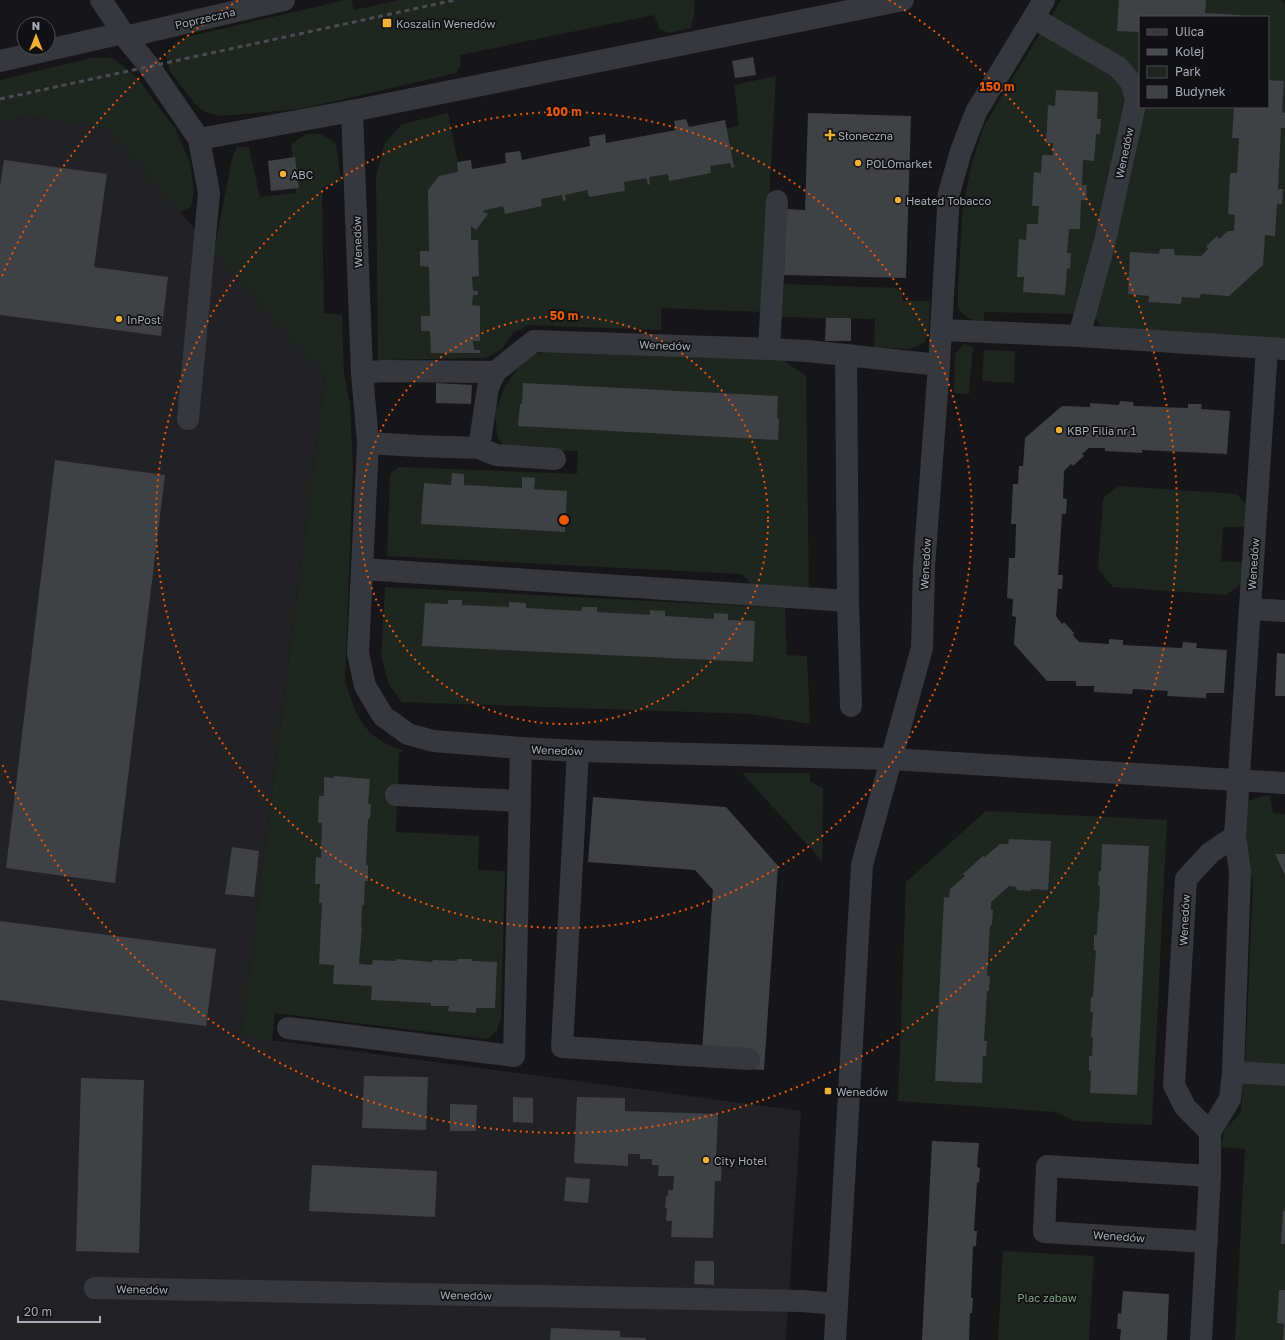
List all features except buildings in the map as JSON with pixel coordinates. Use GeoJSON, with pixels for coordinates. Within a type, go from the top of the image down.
{"type":"FeatureCollection","features":[{"type":"Feature","properties":{"kind":"street"},"geometry":{"type":"LineString","coordinates":[[101,0],[124,35],[149,66],[199,139],[209,193],[188,419]]}},
{"type":"Feature","properties":{"kind":"street","name":"Poprzeczna"},"geometry":{"type":"LineString","coordinates":[[0,61],[284,0]]}},
{"type":"Feature","properties":{"kind":"street"},"geometry":{"type":"LineString","coordinates":[[199,139],[903,0]]}},
{"type":"Feature","properties":{"kind":"street","name":"Wenedów"},"geometry":{"type":"LineString","coordinates":[[835,1340],[862,865],[890,759],[922,648],[924,567],[939,365],[949,193],[960,151],[976,112],[1036,6],[1118,67],[1132,82],[1136,100],[1105,241],[1079,336]]}},
{"type":"Feature","properties":{"kind":"street","name":"Wenedów"},"geometry":{"type":"LineString","coordinates":[[352,110],[362,373],[368,443],[358,653],[365,686],[383,716],[408,734],[433,741],[521,748],[890,759],[1285,783]]}},
{"type":"Feature","properties":{"kind":"street"},"geometry":{"type":"LineString","coordinates":[[769,349],[777,200]]}},
{"type":"Feature","properties":{"kind":"street","name":"Wenedów"},"geometry":{"type":"LineString","coordinates":[[941,330],[1079,336],[1276,348],[1250,609],[1235,836],[1240,872],[1233,1072],[1230,1099],[1210,1132],[1185,1107],[1174,1085],[1186,879],[1210,853],[1235,836]]}},
{"type":"Feature","properties":{"kind":"street","name":"Wenedów"},"geometry":{"type":"LineString","coordinates":[[479,448],[488,388],[495,372],[534,341],[807,350],[939,365]]}},
{"type":"Feature","properties":{"kind":"street"},"geometry":{"type":"LineString","coordinates":[[846,355],[848,601],[851,706]]}},
{"type":"Feature","properties":{"kind":"street"},"geometry":{"type":"LineString","coordinates":[[362,373],[382,371],[495,372]]}},
{"type":"Feature","properties":{"kind":"street"},"geometry":{"type":"LineString","coordinates":[[368,443],[479,448],[496,455],[555,459]]}},
{"type":"Feature","properties":{"kind":"street"},"geometry":{"type":"LineString","coordinates":[[362,569],[848,601]]}},
{"type":"Feature","properties":{"kind":"street"},"geometry":{"type":"LineString","coordinates":[[1250,609],[1285,611]]}},
{"type":"Feature","properties":{"kind":"street"},"geometry":{"type":"LineString","coordinates":[[288,1028],[514,1056],[521,748]]}},
{"type":"Feature","properties":{"kind":"street"},"geometry":{"type":"LineString","coordinates":[[578,750],[562,1047],[749,1059]]}},
{"type":"Feature","properties":{"kind":"street"},"geometry":{"type":"LineString","coordinates":[[396,795],[520,801]]}},
{"type":"Feature","properties":{"kind":"street"},"geometry":{"type":"LineString","coordinates":[[1233,1072],[1285,1075]]}},
{"type":"Feature","properties":{"kind":"street"},"geometry":{"type":"LineString","coordinates":[[1201,1340],[1210,1176],[1210,1132]]}},
{"type":"Feature","properties":{"kind":"street","name":"Wenedów"},"geometry":{"type":"LineString","coordinates":[[1207,1242],[1044,1232],[1047,1166],[1210,1176]]}},
{"type":"Feature","properties":{"kind":"street","name":"Wenedów"},"geometry":{"type":"LineString","coordinates":[[95,1288],[794,1301],[837,1304]]}},
{"type":"Feature","properties":{"kind":"shaded area"},"geometry":{"type":"Polygon","coordinates":[[[27,116],[109,129],[180,212],[325,375],[241,1036],[801,1111],[786,1340],[0,1340],[0,123],[27,116]]]}},
{"type":"Feature","properties":{"kind":"green space"},"geometry":{"type":"Polygon","coordinates":[[[345,0],[351,0],[354,10],[399,0],[699,0],[694,1],[694,15],[691,28],[669,33],[660,29],[654,15],[460,55],[461,65],[456,73],[301,109],[221,116],[205,112],[196,105],[169,68],[166,56],[173,46],[187,37],[345,0]]]}},
{"type":"Feature","properties":{"kind":"green space"},"geometry":{"type":"Polygon","coordinates":[[[1061,0],[1281,0],[1285,3],[1285,339],[1103,329],[1095,318],[1076,314],[985,312],[983,321],[970,319],[958,308],[963,205],[972,163],[983,128],[1061,0]]]}},
{"type":"Feature","properties":{"kind":"green space"},"geometry":{"type":"Polygon","coordinates":[[[91,58],[113,58],[137,78],[176,130],[190,163],[194,191],[191,207],[180,212],[109,129],[27,116],[0,123],[0,80],[91,58]]]}},
{"type":"Feature","properties":{"kind":"green space"},"geometry":{"type":"Polygon","coordinates":[[[776,76],[763,312],[661,308],[661,330],[528,325],[513,333],[502,349],[485,358],[378,360],[376,177],[384,145],[402,124],[448,113],[461,178],[739,126],[734,85],[776,76]]]}},
{"type":"Feature","properties":{"kind":"green space"},"geometry":{"type":"Polygon","coordinates":[[[306,134],[321,134],[336,143],[341,181],[322,188],[324,313],[342,315],[344,372],[350,404],[353,468],[345,680],[353,705],[364,725],[380,740],[405,751],[399,752],[396,832],[479,836],[478,870],[505,871],[501,1018],[497,1030],[488,1039],[275,1013],[272,1041],[241,1036],[325,375],[214,251],[232,159],[237,147],[249,147],[260,197],[296,193],[291,144],[306,134]]]}},
{"type":"Feature","properties":{"kind":"green space"},"geometry":{"type":"Polygon","coordinates":[[[784,284],[897,288],[902,293],[902,301],[930,301],[929,330],[924,343],[910,349],[874,347],[875,319],[778,317],[779,287],[784,284]]]}},
{"type":"Feature","properties":{"kind":"green space"},"geometry":{"type":"Polygon","coordinates":[[[964,344],[973,347],[969,394],[954,393],[955,354],[964,344]]]}},
{"type":"Feature","properties":{"kind":"green space"},"geometry":{"type":"Polygon","coordinates":[[[984,350],[1015,351],[1014,383],[982,381],[984,350]]]}},
{"type":"Feature","properties":{"kind":"green space"},"geometry":{"type":"Polygon","coordinates":[[[549,352],[782,359],[806,376],[809,591],[755,588],[742,574],[387,556],[390,474],[399,467],[577,474],[578,451],[505,448],[497,436],[495,414],[504,388],[527,355],[549,352]]]}},
{"type":"Feature","properties":{"kind":"green space"},"geometry":{"type":"Polygon","coordinates":[[[1119,486],[1237,494],[1249,508],[1246,527],[1223,527],[1221,561],[1243,562],[1242,583],[1226,595],[1113,587],[1098,569],[1103,500],[1105,496],[1119,486]]]}},
{"type":"Feature","properties":{"kind":"green space"},"geometry":{"type":"Polygon","coordinates":[[[385,587],[785,608],[787,655],[807,656],[810,724],[751,714],[402,702],[389,685],[381,656],[385,587]]]}},
{"type":"Feature","properties":{"kind":"green space"},"geometry":{"type":"Polygon","coordinates":[[[742,773],[810,773],[810,782],[823,788],[822,861],[742,773]]]}},
{"type":"Feature","properties":{"kind":"green space"},"geometry":{"type":"Polygon","coordinates":[[[1262,796],[1270,796],[1273,813],[1285,814],[1285,1067],[1245,1066],[1253,884],[1248,858],[1244,815],[1249,801],[1262,796]]]}},
{"type":"Feature","properties":{"kind":"green space"},"geometry":{"type":"Polygon","coordinates":[[[986,811],[1167,820],[1152,1125],[1074,1121],[1056,1112],[898,1101],[906,882],[986,811]]]}},
{"type":"Feature","properties":{"kind":"green space"},"geometry":{"type":"Polygon","coordinates":[[[1243,1076],[1285,1079],[1285,1340],[1235,1340],[1245,1149],[1221,1147],[1224,1131],[1241,1112],[1243,1076]]]}},
{"type":"Feature","properties":{"kind":"green space","name":"Plac zabaw"},"geometry":{"type":"Polygon","coordinates":[[[1003,1251],[1094,1256],[1089,1340],[998,1340],[1003,1251]]]}},
{"type":"Feature","properties":{"kind":"railway"},"geometry":{"type":"LineString","coordinates":[[0,99],[455,0]]}},
{"type":"Feature","properties":{"kind":"place","name":"Koszalin Wenedów"},"geometry":{"type":"Point","coordinates":[387,23]}},
{"type":"Feature","properties":{"kind":"place","name":"Słoneczna"},"geometry":{"type":"Point","coordinates":[830,135]}},
{"type":"Feature","properties":{"kind":"place","name":"POLOmarket"},"geometry":{"type":"Point","coordinates":[858,163]}},
{"type":"Feature","properties":{"kind":"place","name":"ABC"},"geometry":{"type":"Point","coordinates":[283,174]}},
{"type":"Feature","properties":{"kind":"place","name":"Heated Tobacco"},"geometry":{"type":"Point","coordinates":[898,200]}},
{"type":"Feature","properties":{"kind":"place","name":"InPost"},"geometry":{"type":"Point","coordinates":[119,319]}},
{"type":"Feature","properties":{"kind":"place","name":"KBP Filia nr 1"},"geometry":{"type":"Point","coordinates":[1059,430]}},
{"type":"Feature","properties":{"kind":"place","name":"Wenedów"},"geometry":{"type":"Point","coordinates":[828,1091]}},
{"type":"Feature","properties":{"kind":"place","name":"City Hotel"},"geometry":{"type":"Point","coordinates":[706,1160]}}]}
